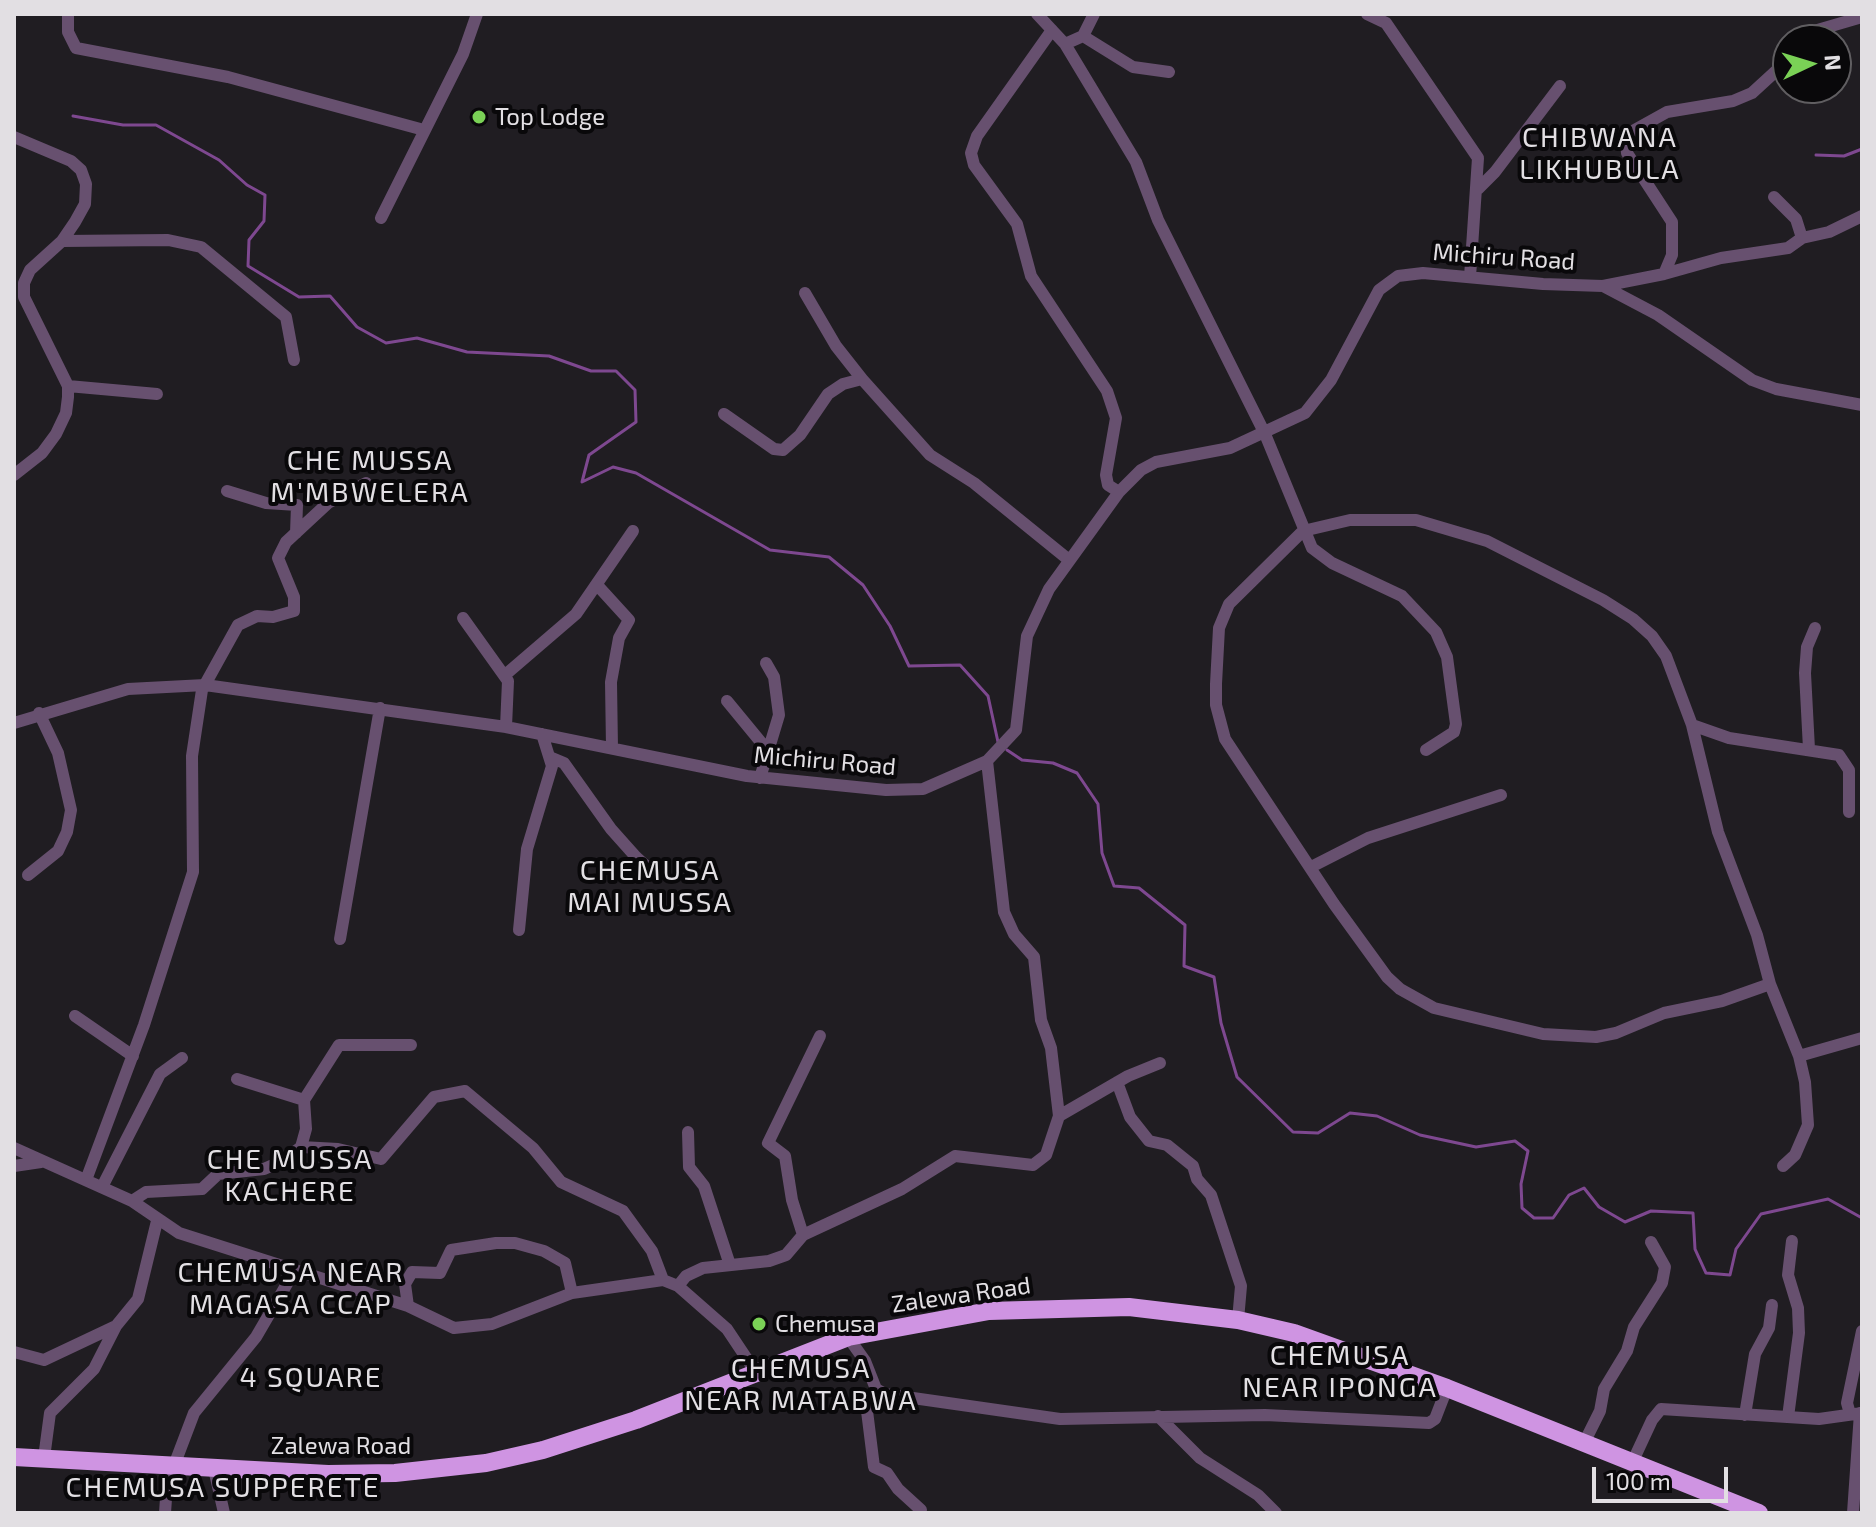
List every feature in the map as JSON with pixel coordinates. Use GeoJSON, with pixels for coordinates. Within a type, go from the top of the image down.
{"type":"FeatureCollection","features":[{"type":"Feature","properties":{"kind":"highway","name":"Zalewa Road"},"geometry":{"type":"LineString","coordinates":[[14,1457],[359,1474],[486,1463],[594,1434],[848,1337],[945,1317],[1035,1307],[1129,1307],[1238,1320],[1294,1333],[1447,1388],[1759,1513]]}},
{"type":"Feature","properties":{"kind":"street"},"geometry":{"type":"LineString","coordinates":[[68,14],[68,32],[76,48],[228,77],[424,130]]}},
{"type":"Feature","properties":{"kind":"street"},"geometry":{"type":"LineString","coordinates":[[381,218],[463,54],[477,14]]}},
{"type":"Feature","properties":{"kind":"street"},"geometry":{"type":"LineString","coordinates":[[1037,14],[1065,44],[1136,162],[1158,220],[1265,434],[1303,531],[1319,555],[1402,596],[1436,632],[1447,657],[1456,724],[1454,732],[1426,750]]}},
{"type":"Feature","properties":{"kind":"street"},"geometry":{"type":"LineString","coordinates":[[1065,44],[1083,36],[1094,14]]}},
{"type":"Feature","properties":{"kind":"street"},"geometry":{"type":"LineString","coordinates":[[1367,14],[1386,23],[1478,158],[1470,277]]}},
{"type":"Feature","properties":{"kind":"street"},"geometry":{"type":"LineString","coordinates":[[1838,24],[1862,17]]}},
{"type":"Feature","properties":{"kind":"street"},"geometry":{"type":"LineString","coordinates":[[1052,30],[977,136],[971,153],[974,165],[1017,224],[1031,276],[1107,391],[1116,418],[1106,475],[1108,485],[1119,492]]}},
{"type":"Feature","properties":{"kind":"street"},"geometry":{"type":"LineString","coordinates":[[1083,36],[1133,67],[1169,72]]}},
{"type":"Feature","properties":{"kind":"street"},"geometry":{"type":"LineString","coordinates":[[1664,274],[1672,255],[1672,222],[1627,153],[1626,141],[1631,132],[1667,112],[1733,101],[1752,93],[1772,75]]}},
{"type":"Feature","properties":{"kind":"street"},"geometry":{"type":"LineString","coordinates":[[1478,189],[1495,172],[1560,86]]}},
{"type":"Feature","properties":{"kind":"street"},"geometry":{"type":"LineString","coordinates":[[14,137],[71,161],[81,170],[86,184],[85,204],[62,241],[30,270],[24,283],[24,297],[68,386],[66,413],[56,434],[42,453],[14,475]]}},
{"type":"Feature","properties":{"kind":"street"},"geometry":{"type":"LineString","coordinates":[[1774,197],[1796,219],[1802,238]]}},
{"type":"Feature","properties":{"kind":"street"},"geometry":{"type":"LineString","coordinates":[[1603,286],[1664,274],[1721,258],[1777,251],[1802,238],[1829,232],[1862,216]]}},
{"type":"Feature","properties":{"kind":"street"},"geometry":{"type":"LineString","coordinates":[[62,241],[168,240],[201,247],[246,280],[286,317],[294,360]]}},
{"type":"Feature","properties":{"kind":"street","name":"Michiru Road"},"geometry":{"type":"LineString","coordinates":[[14,723],[39,713],[128,689],[205,685],[506,727],[697,769],[903,791],[942,784],[987,761],[1016,730],[1021,706],[1024,645],[1049,589],[1119,492],[1141,470],[1156,462],[1230,448],[1305,413],[1319,398],[1362,317],[1388,281],[1414,273],[1603,286],[1658,315],[1752,380],[1776,389],[1862,405]]}},
{"type":"Feature","properties":{"kind":"street"},"geometry":{"type":"LineString","coordinates":[[805,293],[836,346],[930,455],[974,483],[1069,560]]}},
{"type":"Feature","properties":{"kind":"street"},"geometry":{"type":"LineString","coordinates":[[724,414],[774,449],[783,450],[800,435],[828,394],[862,379]]}},
{"type":"Feature","properties":{"kind":"street"},"geometry":{"type":"LineString","coordinates":[[68,386],[157,394]]}},
{"type":"Feature","properties":{"kind":"street"},"geometry":{"type":"LineString","coordinates":[[86,1180],[133,1056],[193,872],[192,756],[198,703],[205,685],[238,625],[257,616],[273,617],[294,611],[294,597],[278,558],[281,549],[328,503],[366,483]]}},
{"type":"Feature","properties":{"kind":"street"},"geometry":{"type":"LineString","coordinates":[[227,491],[266,503],[297,505],[296,533]]}},
{"type":"Feature","properties":{"kind":"street"},"geometry":{"type":"LineString","coordinates":[[1770,984],[1735,998],[1664,1013],[1607,1036],[1543,1034],[1434,1008],[1412,998],[1387,977],[1225,739],[1216,705],[1216,684],[1219,628],[1229,604],[1303,531],[1350,520],[1404,520],[1436,524],[1487,541],[1603,600],[1642,627],[1666,656],[1692,725],[1718,832],[1757,935],[1770,984],[1799,1056],[1805,1082],[1808,1125],[1795,1155],[1783,1166]]}},
{"type":"Feature","properties":{"kind":"street"},"geometry":{"type":"LineString","coordinates":[[505,675],[576,614],[633,531]]}},
{"type":"Feature","properties":{"kind":"street"},"geometry":{"type":"LineString","coordinates":[[598,586],[629,620],[619,638],[611,682],[612,748]]}},
{"type":"Feature","properties":{"kind":"street"},"geometry":{"type":"LineString","coordinates":[[463,618],[505,675],[506,727]]}},
{"type":"Feature","properties":{"kind":"street"},"geometry":{"type":"LineString","coordinates":[[1809,749],[1805,673],[1807,647],[1815,628]]}},
{"type":"Feature","properties":{"kind":"street"},"geometry":{"type":"LineString","coordinates":[[760,778],[777,730],[779,700],[772,670],[766,663]]}},
{"type":"Feature","properties":{"kind":"street"},"geometry":{"type":"LineString","coordinates":[[727,701],[769,752]]}},
{"type":"Feature","properties":{"kind":"street"},"geometry":{"type":"LineString","coordinates":[[340,939],[380,708]]}},
{"type":"Feature","properties":{"kind":"street"},"geometry":{"type":"LineString","coordinates":[[28,875],[58,851],[67,832],[71,810],[58,753],[39,713]]}},
{"type":"Feature","properties":{"kind":"street"},"geometry":{"type":"LineString","coordinates":[[1692,725],[1729,738],[1829,752],[1846,761],[1849,770],[1849,812]]}},
{"type":"Feature","properties":{"kind":"street"},"geometry":{"type":"LineString","coordinates":[[519,930],[527,849],[552,758],[542,734]]}},
{"type":"Feature","properties":{"kind":"street"},"geometry":{"type":"LineString","coordinates":[[552,758],[564,763],[602,818],[636,857],[647,867],[660,865]]}},
{"type":"Feature","properties":{"kind":"street"},"geometry":{"type":"LineString","coordinates":[[678,1286],[686,1276],[703,1268],[780,1258],[803,1235],[902,1189],[955,1156],[1038,1163],[1046,1155],[1059,1116],[1051,1048],[1041,1020],[1037,964],[1029,948],[1010,929],[1004,912],[987,761]]}},
{"type":"Feature","properties":{"kind":"street"},"geometry":{"type":"LineString","coordinates":[[1311,867],[1368,838],[1501,795]]}},
{"type":"Feature","properties":{"kind":"street"},"geometry":{"type":"LineString","coordinates":[[75,1016],[133,1056]]}},
{"type":"Feature","properties":{"kind":"street"},"geometry":{"type":"LineString","coordinates":[[803,1235],[792,1200],[785,1156],[768,1143],[820,1036]]}},
{"type":"Feature","properties":{"kind":"street"},"geometry":{"type":"LineString","coordinates":[[1799,1056],[1862,1038]]}},
{"type":"Feature","properties":{"kind":"street"},"geometry":{"type":"LineString","coordinates":[[301,1147],[306,1129],[304,1100],[339,1045],[411,1045]]}},
{"type":"Feature","properties":{"kind":"street"},"geometry":{"type":"LineString","coordinates":[[102,1187],[160,1074],[182,1058]]}},
{"type":"Feature","properties":{"kind":"street"},"geometry":{"type":"LineString","coordinates":[[1059,1116],[1117,1082],[1160,1063]]}},
{"type":"Feature","properties":{"kind":"street"},"geometry":{"type":"LineString","coordinates":[[237,1079],[304,1100]]}},
{"type":"Feature","properties":{"kind":"street"},"geometry":{"type":"LineString","coordinates":[[1117,1082],[1130,1117],[1149,1141],[1167,1145],[1193,1166],[1197,1179],[1211,1195],[1241,1286],[1238,1320]]}},
{"type":"Feature","properties":{"kind":"street"},"geometry":{"type":"LineString","coordinates":[[132,1201],[146,1192],[202,1189],[218,1174],[270,1167],[301,1147],[326,1147],[381,1159],[434,1097],[465,1091],[533,1148],[561,1182],[623,1211],[652,1251],[663,1280]]}},
{"type":"Feature","properties":{"kind":"street"},"geometry":{"type":"LineString","coordinates":[[688,1132],[689,1167],[704,1186],[730,1265]]}},
{"type":"Feature","properties":{"kind":"street"},"geometry":{"type":"LineString","coordinates":[[14,1148],[132,1201],[157,1221],[216,1248],[408,1306],[454,1328],[468,1329],[492,1324],[572,1293],[663,1280],[678,1286],[727,1329],[757,1374]]}},
{"type":"Feature","properties":{"kind":"street"},"geometry":{"type":"LineString","coordinates":[[14,1166],[44,1161]]}},
{"type":"Feature","properties":{"kind":"street"},"geometry":{"type":"LineString","coordinates":[[44,1458],[50,1413],[94,1369],[116,1326],[138,1299],[157,1221]]}},
{"type":"Feature","properties":{"kind":"street"},"geometry":{"type":"LineString","coordinates":[[1788,1417],[1799,1333],[1798,1308],[1788,1275],[1792,1241]]}},
{"type":"Feature","properties":{"kind":"street"},"geometry":{"type":"LineString","coordinates":[[1583,1445],[1600,1411],[1604,1389],[1627,1351],[1634,1327],[1662,1283],[1665,1267],[1651,1242]]}},
{"type":"Feature","properties":{"kind":"street"},"geometry":{"type":"LineString","coordinates":[[408,1306],[405,1284],[412,1272],[440,1273],[451,1250],[496,1243],[515,1243],[544,1251],[565,1263],[572,1293]]}},
{"type":"Feature","properties":{"kind":"street"},"geometry":{"type":"LineString","coordinates":[[165,1513],[167,1484],[194,1413],[256,1337],[295,1270]]}},
{"type":"Feature","properties":{"kind":"street"},"geometry":{"type":"LineString","coordinates":[[1745,1415],[1755,1354],[1769,1328],[1772,1305]]}},
{"type":"Feature","properties":{"kind":"street"},"geometry":{"type":"LineString","coordinates":[[14,1352],[44,1360],[116,1326]]}},
{"type":"Feature","properties":{"kind":"street"},"geometry":{"type":"LineString","coordinates":[[1853,1513],[1857,1413],[1847,1403],[1862,1331]]}},
{"type":"Feature","properties":{"kind":"street"},"geometry":{"type":"LineString","coordinates":[[848,1337],[865,1361],[876,1389],[885,1394],[1060,1419],[1158,1416],[1200,1419],[1292,1415],[1334,1421],[1429,1423],[1435,1419],[1447,1388]]}},
{"type":"Feature","properties":{"kind":"street"},"geometry":{"type":"LineString","coordinates":[[876,1389],[867,1411],[874,1467],[887,1473],[898,1489],[921,1510]]}},
{"type":"Feature","properties":{"kind":"street"},"geometry":{"type":"LineString","coordinates":[[1632,1463],[1652,1420],[1661,1409],[1819,1419],[1857,1413]]}},
{"type":"Feature","properties":{"kind":"street"},"geometry":{"type":"LineString","coordinates":[[1158,1416],[1200,1458],[1258,1495],[1276,1513]]}},
{"type":"Feature","properties":{"kind":"street"},"geometry":{"type":"LineString","coordinates":[[214,1469],[224,1513]]}},
{"type":"Feature","properties":{"kind":"waterway"},"geometry":{"type":"LineString","coordinates":[[73,116],[123,125],[156,125],[219,160],[247,185],[265,195],[264,221],[249,240],[248,266],[299,297],[330,296],[357,327],[386,343],[417,338],[467,352],[549,356],[591,371],[616,371],[635,390],[636,422],[589,455],[582,482],[613,467],[636,473],[770,550],[829,557],[863,585],[890,626],[909,666],[960,665],[988,696],[998,742]]}},
{"type":"Feature","properties":{"kind":"waterway"},"geometry":{"type":"LineString","coordinates":[[1816,155],[1844,156],[1862,149]]}},
{"type":"Feature","properties":{"kind":"waterway"},"geometry":{"type":"LineString","coordinates":[[1007,750],[1022,760],[1053,763],[1077,773],[1098,804],[1102,853],[1114,886],[1139,888],[1185,925],[1184,966],[1214,977],[1221,1023],[1237,1077],[1293,1132],[1318,1133],[1350,1113],[1377,1116],[1420,1135],[1476,1147],[1515,1141],[1528,1151],[1521,1184],[1522,1208],[1534,1218],[1553,1218],[1569,1195],[1584,1188],[1599,1207],[1625,1222],[1651,1211],[1693,1213],[1695,1249],[1706,1273],[1730,1275],[1736,1249],[1761,1214],[1828,1199],[1862,1218]]}},
{"type":"Feature","properties":{"kind":"place","name":"Top Lodge"},"geometry":{"type":"Point","coordinates":[479,117]}},
{"type":"Feature","properties":{"kind":"place","name":"Chemusa"},"geometry":{"type":"Point","coordinates":[759,1324]}},
{"type":"Feature","properties":{"kind":"district","name":"CHIBWANA LIKHUBULA"},"geometry":{"type":"Point","coordinates":[1600,154]}},
{"type":"Feature","properties":{"kind":"district","name":"CHE MUSSA M'MBWELERA"},"geometry":{"type":"Point","coordinates":[370,477]}},
{"type":"Feature","properties":{"kind":"district","name":"CHEMUSA MAI MUSSA"},"geometry":{"type":"Point","coordinates":[650,887]}},
{"type":"Feature","properties":{"kind":"district","name":"CHE MUSSA KACHERE"},"geometry":{"type":"Point","coordinates":[290,1176]}},
{"type":"Feature","properties":{"kind":"district","name":"CHEMUSA NEAR MAGASA CCAP"},"geometry":{"type":"Point","coordinates":[291,1289]}},
{"type":"Feature","properties":{"kind":"district","name":"CHEMUSA NEAR IPONGA"},"geometry":{"type":"Point","coordinates":[1340,1372]}},
{"type":"Feature","properties":{"kind":"district","name":"4 SQUARE"},"geometry":{"type":"Point","coordinates":[311,1378]}},
{"type":"Feature","properties":{"kind":"district","name":"CHEMUSA NEAR MATABWA"},"geometry":{"type":"Point","coordinates":[801,1385]}},
{"type":"Feature","properties":{"kind":"district","name":"CHEMUSA SUPPERETE"},"geometry":{"type":"Point","coordinates":[223,1488]}}]}
